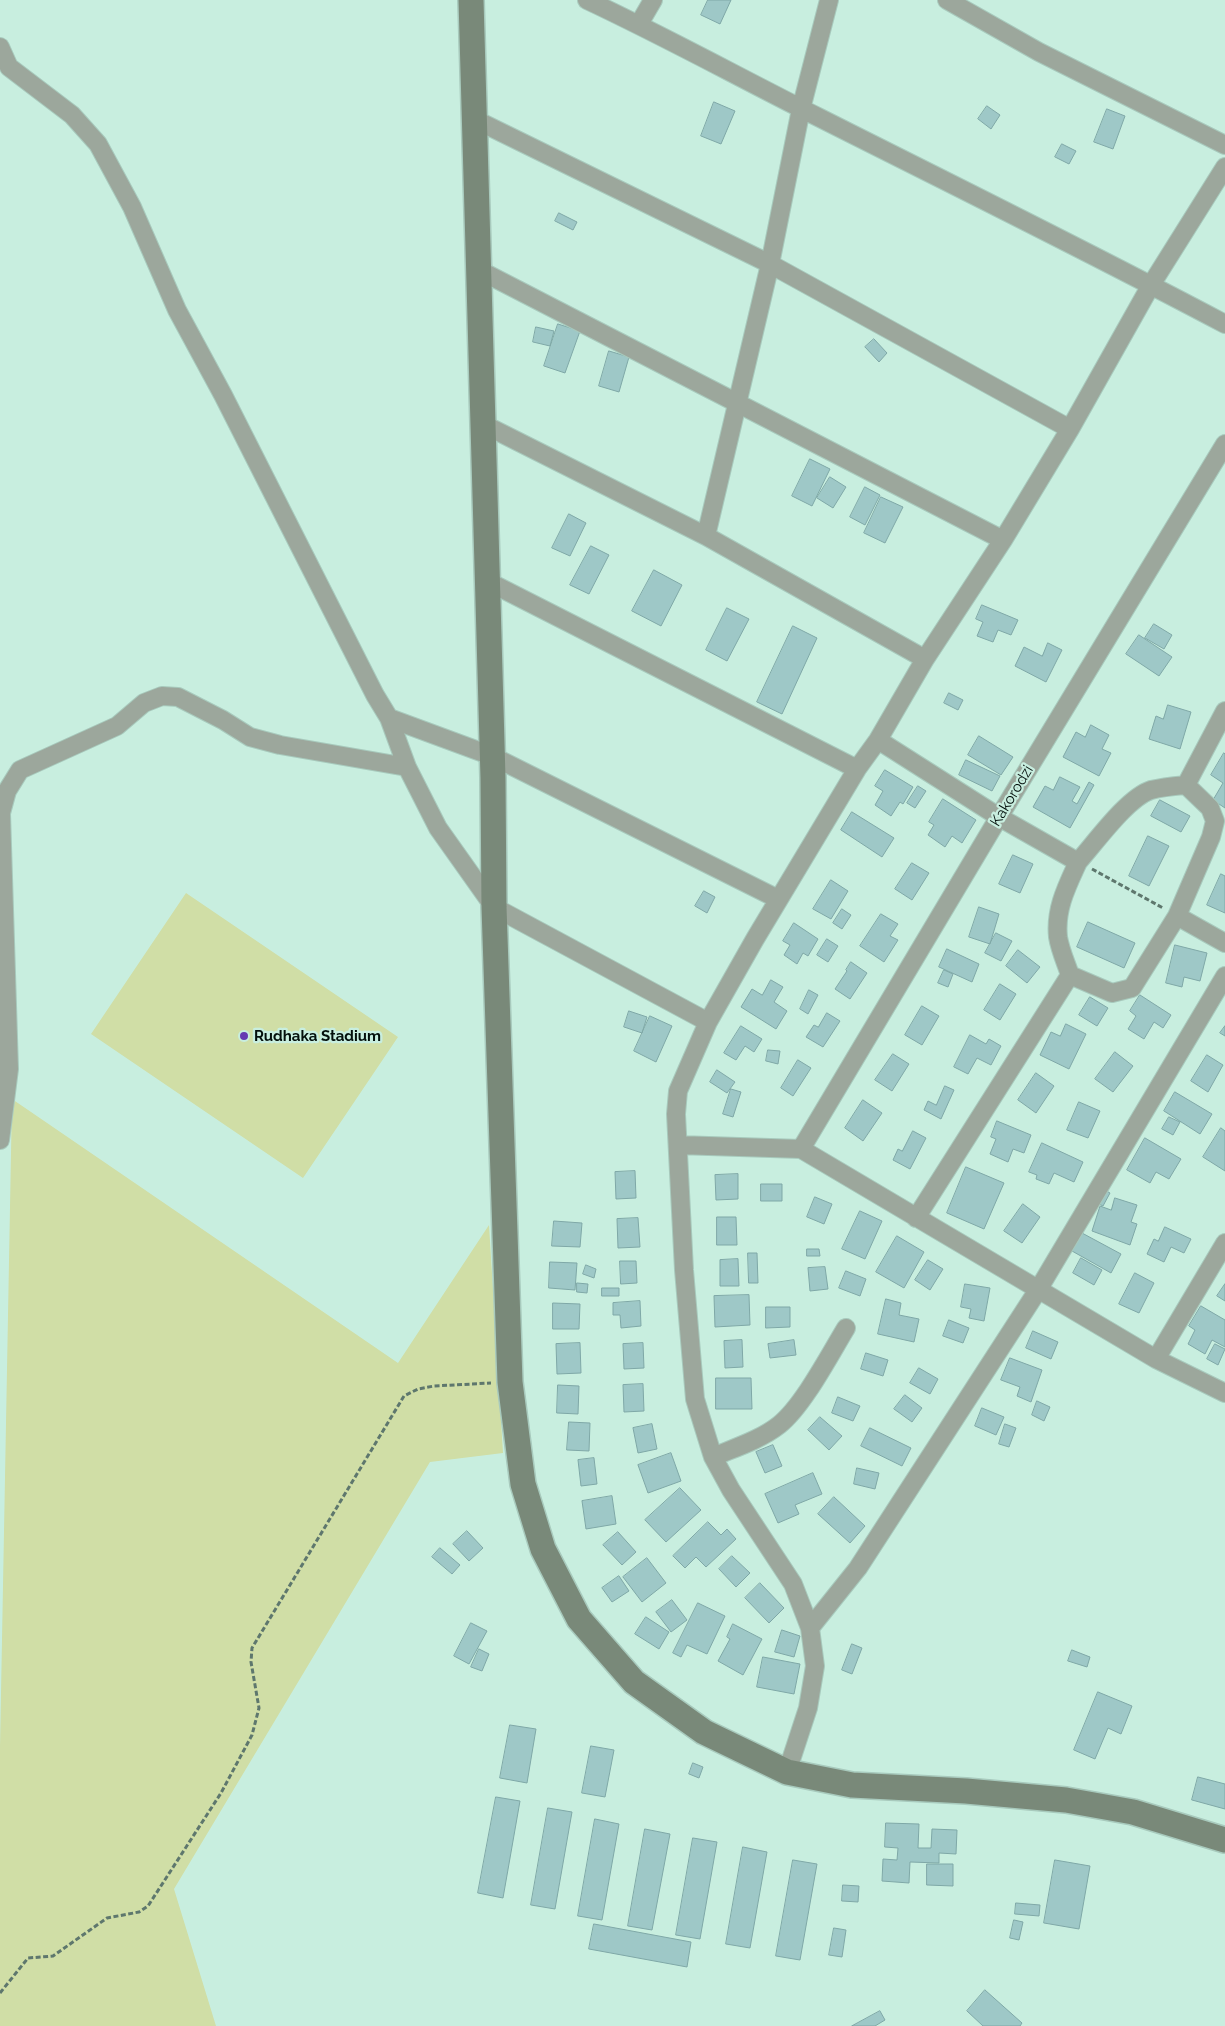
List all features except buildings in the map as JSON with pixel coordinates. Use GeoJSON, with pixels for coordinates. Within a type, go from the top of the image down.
{"type":"FeatureCollection","features":[{"type":"Feature","properties":{"kind":"street"},"geometry":{"type":"LineString","coordinates":[[471,0],[492,756],[494,907],[510,1382],[523,1484],[543,1550],[579,1619],[634,1682],[704,1732],[787,1772],[852,1785],[966,1791],[1066,1800],[1132,1812],[1225,1840]]}},
{"type":"Feature","properties":{"kind":"street"},"geometry":{"type":"LineString","coordinates":[[587,0],[639,24],[1225,324]]}},
{"type":"Feature","properties":{"kind":"street"},"geometry":{"type":"LineString","coordinates":[[639,24],[653,0]]}},
{"type":"Feature","properties":{"kind":"street"},"geometry":{"type":"LineString","coordinates":[[706,536],[770,264],[802,109],[829,0]]}},
{"type":"Feature","properties":{"kind":"street"},"geometry":{"type":"LineString","coordinates":[[947,0],[1039,52],[1225,146]]}},
{"type":"Feature","properties":{"kind":"street"},"geometry":{"type":"LineString","coordinates":[[0,47],[9,67],[72,115],[98,144],[132,207],[177,310],[223,395],[375,695],[389,718],[407,767],[438,828],[494,907],[708,1022]]}},
{"type":"Feature","properties":{"kind":"street"},"geometry":{"type":"LineString","coordinates":[[474,119],[770,264],[1070,429]]}},
{"type":"Feature","properties":{"kind":"street"},"geometry":{"type":"LineString","coordinates":[[787,1772],[808,1708],[815,1666],[810,1628],[793,1584],[731,1490],[713,1457],[695,1399],[684,1270],[676,1114],[678,1091],[708,1022],[778,899],[857,769],[878,740],[925,659],[1003,540],[1070,429],[1151,285],[1225,167]]}},
{"type":"Feature","properties":{"kind":"street"},"geometry":{"type":"LineString","coordinates":[[479,270],[1003,540]]}},
{"type":"Feature","properties":{"kind":"street"},"geometry":{"type":"LineString","coordinates":[[483,424],[706,536],[925,659]]}},
{"type":"Feature","properties":{"kind":"street","name":"Kakorodzi"},"geometry":{"type":"LineString","coordinates":[[801,1149],[1225,444]]}},
{"type":"Feature","properties":{"kind":"street"},"geometry":{"type":"LineString","coordinates":[[487,581],[857,769]]}},
{"type":"Feature","properties":{"kind":"street"},"geometry":{"type":"LineString","coordinates":[[0,1140],[9,1069],[1,813],[7,791],[20,770],[116,726],[144,703],[162,696],[178,697],[223,720],[250,737],[280,745],[407,767]]}},
{"type":"Feature","properties":{"kind":"street"},"geometry":{"type":"LineString","coordinates":[[1186,785],[1225,711]]}},
{"type":"Feature","properties":{"kind":"street"},"geometry":{"type":"LineString","coordinates":[[389,718],[492,756],[778,899]]}},
{"type":"Feature","properties":{"kind":"street"},"geometry":{"type":"LineString","coordinates":[[878,740],[999,817],[1078,862]]}},
{"type":"Feature","properties":{"kind":"street"},"geometry":{"type":"LineString","coordinates":[[916,1218],[1070,976],[1058,938],[1059,915],[1063,894],[1078,862],[1136,799],[1150,791],[1186,785]]}},
{"type":"Feature","properties":{"kind":"street"},"geometry":{"type":"LineString","coordinates":[[1070,976],[1112,993],[1132,988],[1176,916],[1211,837],[1215,821],[1210,808],[1186,785]]}},
{"type":"Feature","properties":{"kind":"street"},"geometry":{"type":"LineString","coordinates":[[1176,916],[1225,943]]}},
{"type":"Feature","properties":{"kind":"street"},"geometry":{"type":"LineString","coordinates":[[810,1628],[858,1568],[1038,1290],[1225,976]]}},
{"type":"Feature","properties":{"kind":"street"},"geometry":{"type":"LineString","coordinates":[[678,1145],[801,1149],[1156,1359],[1225,1393]]}},
{"type":"Feature","properties":{"kind":"street"},"geometry":{"type":"LineString","coordinates":[[1156,1359],[1225,1242]]}},
{"type":"Feature","properties":{"kind":"street"},"geometry":{"type":"LineString","coordinates":[[713,1457],[757,1438],[778,1426],[790,1415],[846,1328]]}},
{"type":"Feature","properties":{"kind":"path"},"geometry":{"type":"LineString","coordinates":[[1078,862],[1176,916]]}},
{"type":"Feature","properties":{"kind":"path"},"geometry":{"type":"LineString","coordinates":[[0,1993],[28,1958],[53,1956],[107,1918],[139,1912],[148,1906],[155,1897],[221,1793],[252,1735],[259,1708],[251,1662],[252,1648],[404,1396],[418,1389],[434,1386],[510,1382]]}},
{"type":"Feature","properties":{"kind":"green space","name":"Rudhaka Stadium"},"geometry":{"type":"Polygon","coordinates":[[[186,893],[398,1037],[303,1178],[91,1034],[186,893]]]}},
{"type":"Feature","properties":{"kind":"green space"},"geometry":{"type":"Polygon","coordinates":[[[12,1099],[398,1363],[489,1225],[503,1453],[430,1462],[174,1889],[216,2026],[0,2026],[0,1747],[12,1099]]]}},
{"type":"Feature","properties":{"kind":"place","name":"Rudhaka Stadium"},"geometry":{"type":"Point","coordinates":[244,1036]}}]}
